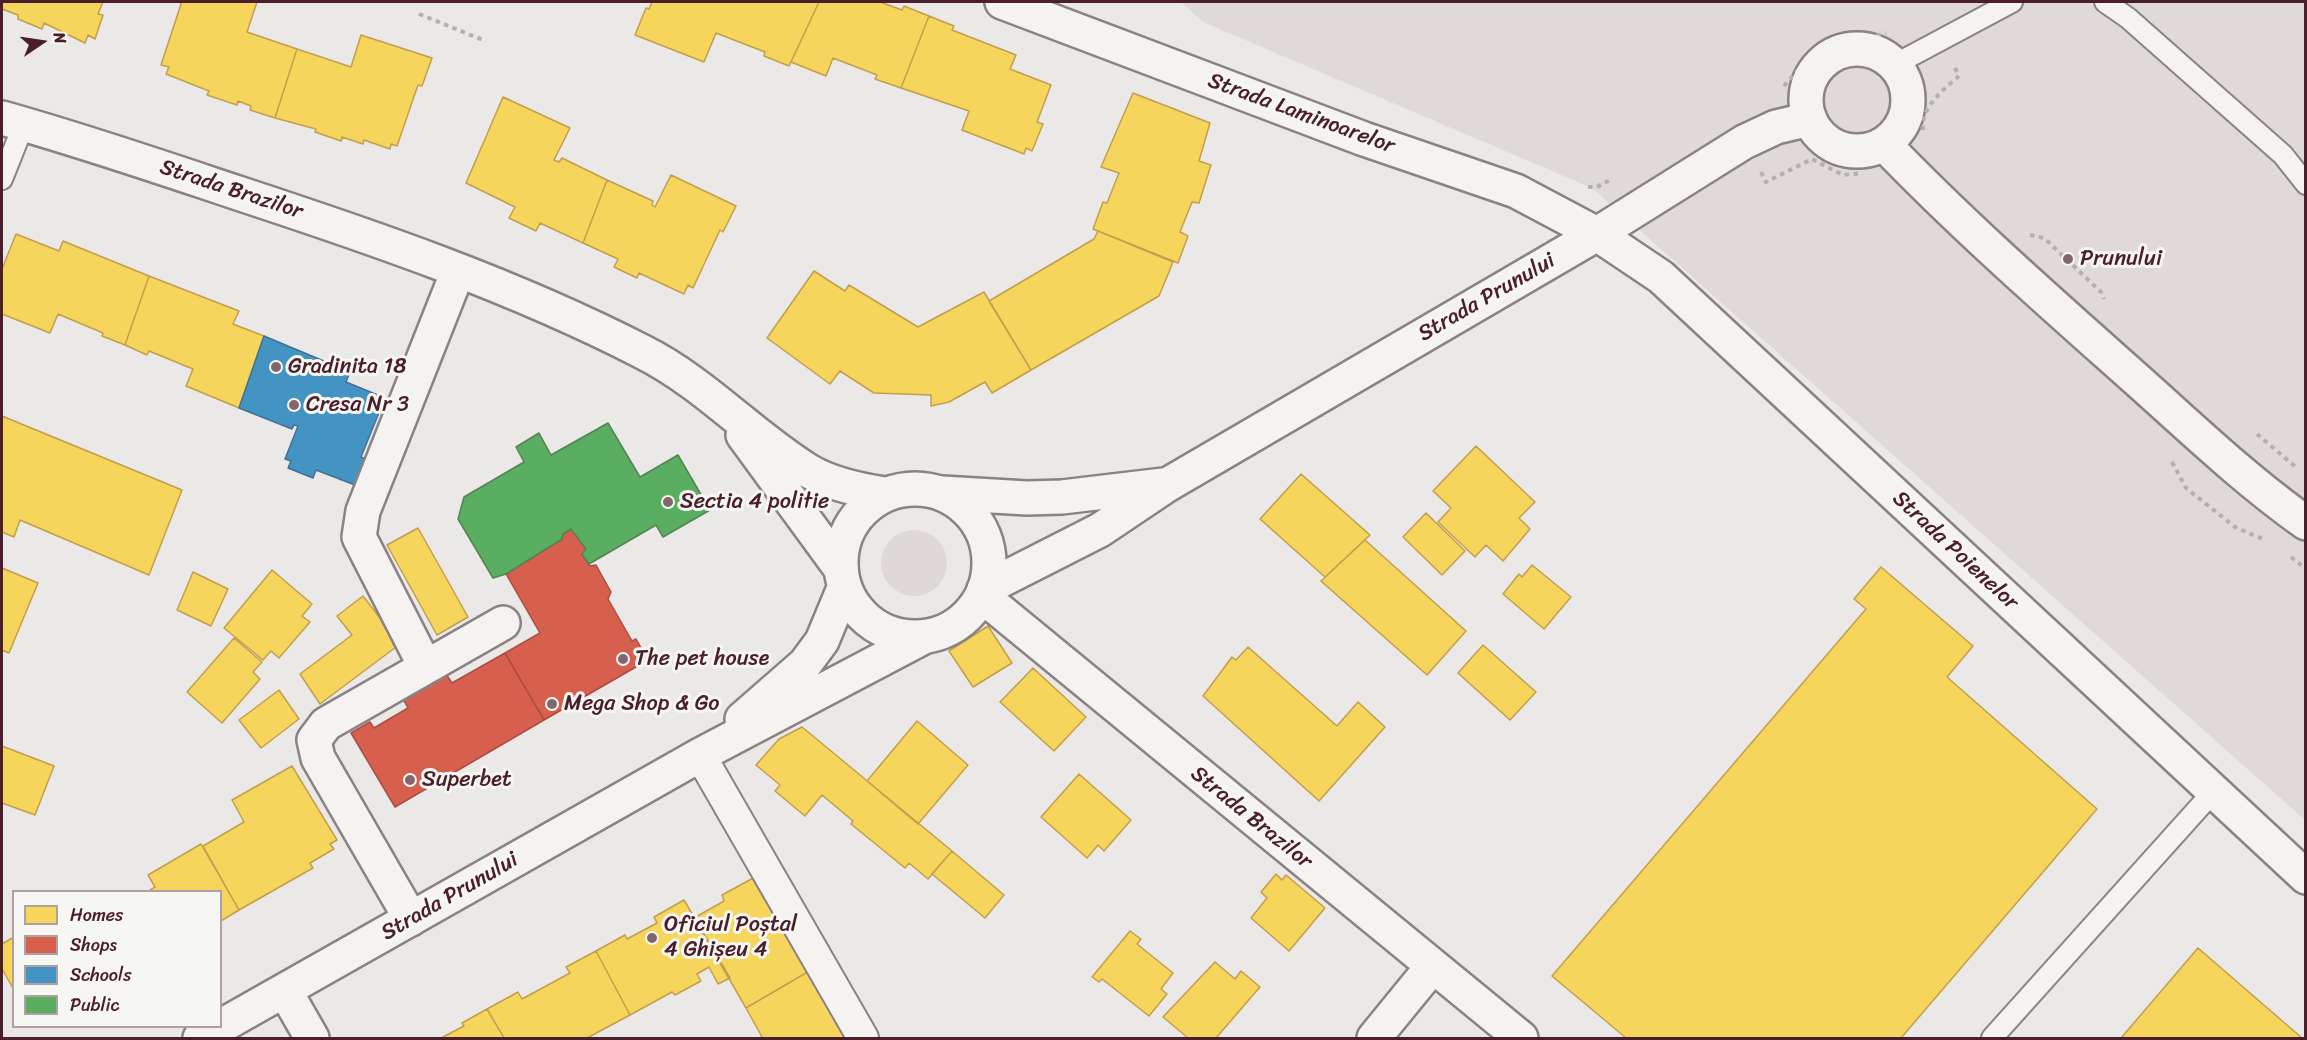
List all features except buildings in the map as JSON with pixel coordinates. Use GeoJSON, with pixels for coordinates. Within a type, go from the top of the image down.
{"type":"FeatureCollection","features":[{"type":"Feature","properties":{"kind":"street","name":"Strada Laminoarelor"},"geometry":{"type":"LineString","coordinates":[[1002,2],[1364,139],[1516,191],[1597,234]]}},
{"type":"Feature","properties":{"kind":"street"},"geometry":{"type":"LineString","coordinates":[[1852,50],[1882,56],[1894,65],[1902,77],[1908,107],[1900,128],[1884,144],[1871,150],[1856,152],[1841,149],[1817,132],[1810,119],[1808,88],[1824,62],[1837,54],[1852,50]]}},
{"type":"Feature","properties":{"kind":"street","name":"Strada Prunului"},"geometry":{"type":"LineString","coordinates":[[983,592],[1100,530],[1167,484],[1597,234],[1744,142],[1776,127],[1810,119]]}},
{"type":"Feature","properties":{"kind":"street","name":"Strada Brazilor"},"geometry":{"type":"LineString","coordinates":[[13,121],[397,245],[458,271],[643,351],[693,381],[807,470],[855,489],[885,494]]}},
{"type":"Feature","properties":{"kind":"street"},"geometry":{"type":"LineString","coordinates":[[1884,144],[1925,186],[2037,291],[2264,493],[2306,523]]}},
{"type":"Feature","properties":{"kind":"street","name":"Strada Poienelor"},"geometry":{"type":"LineString","coordinates":[[1597,234],[1661,277],[2306,877]]}},
{"type":"Feature","properties":{"kind":"street"},"geometry":{"type":"LineString","coordinates":[[425,666],[359,537],[363,511],[458,271]]}},
{"type":"Feature","properties":{"kind":"street","name":"Strada Brazilor"},"geometry":{"type":"LineString","coordinates":[[719,402],[843,579]]}},
{"type":"Feature","properties":{"kind":"street","name":"Strada Prunului"},"geometry":{"type":"LineString","coordinates":[[941,493],[1027,498],[1062,497],[1167,484]]}},
{"type":"Feature","properties":{"kind":"street"},"geometry":{"type":"LineString","coordinates":[[922,488],[941,493],[961,504],[977,522],[986,543],[989,566],[983,592],[972,611],[958,624],[942,632],[924,637],[904,636],[885,631],[867,620],[854,606],[843,579],[842,546],[850,525],[865,507],[885,494],[903,489],[922,488]]}},
{"type":"Feature","properties":{"kind":"street","name":"Strada Prunului"},"geometry":{"type":"LineString","coordinates":[[700,755],[805,664],[822,641],[843,579]]}},
{"type":"Feature","properties":{"kind":"street","name":"Strada Brazilor"},"geometry":{"type":"LineString","coordinates":[[983,592],[1432,967],[1521,1038]]}},
{"type":"Feature","properties":{"kind":"street"},"geometry":{"type":"LineString","coordinates":[[411,919],[318,758],[314,740],[326,724],[503,623]]}},
{"type":"Feature","properties":{"kind":"street","name":"Strada Prunului"},"geometry":{"type":"LineString","coordinates":[[222,1026],[700,755],[924,637]]}},
{"type":"Feature","properties":{"kind":"street"},"geometry":{"type":"LineString","coordinates":[[700,755],[863,1038]]}},
{"type":"Feature","properties":{"kind":"street"},"geometry":{"type":"LineString","coordinates":[[1374,1038],[1432,967]]}},
{"type":"Feature","properties":{"kind":"street"},"geometry":{"type":"LineString","coordinates":[[285,991],[312,1038]]}},
{"type":"Feature","properties":{"kind":"street","name":"Strada Prunului"},"geometry":{"type":"LineString","coordinates":[[200,1038],[218,1028]]}},
{"type":"Feature","properties":{"kind":"lane"},"geometry":{"type":"LineString","coordinates":[[1894,65],[2012,2]]}},
{"type":"Feature","properties":{"kind":"lane"},"geometry":{"type":"LineString","coordinates":[[2105,2],[2128,18],[2283,155],[2306,184]]}},
{"type":"Feature","properties":{"kind":"lane"},"geometry":{"type":"LineString","coordinates":[[2,179],[13,121]]}},
{"type":"Feature","properties":{"kind":"lane"},"geometry":{"type":"LineString","coordinates":[[1992,1038],[2213,792]]}},
{"type":"Feature","properties":{"kind":"path"},"geometry":{"type":"LineString","coordinates":[[419,14],[483,40]]}},
{"type":"Feature","properties":{"kind":"path"},"geometry":{"type":"LineString","coordinates":[[1744,142],[1766,182],[1812,159],[1843,175],[1869,172]]}},
{"type":"Feature","properties":{"kind":"path"},"geometry":{"type":"LineString","coordinates":[[2169,457],[2186,488],[2235,527],[2275,545]]}},
{"type":"Feature","properties":{"kind":"path"},"geometry":{"type":"LineString","coordinates":[[2283,551],[2306,569]]}},
{"type":"Feature","properties":{"kind":"shaded area"},"geometry":{"type":"Polygon","coordinates":[[[1181,2],[2305,2],[2305,820],[1592,188],[1203,22],[1181,2]]]}},
{"type":"Feature","properties":{"kind":"shaded area"},"geometry":{"type":"Polygon","coordinates":[[[914,530],[927,533],[937,540],[944,550],[947,563],[944,576],[937,586],[927,593],[914,596],[901,593],[891,586],[884,576],[881,563],[884,550],[891,540],[901,533],[914,530]]]}},
{"type":"Feature","properties":{"kind":"place","name":"Prunului"},"geometry":{"type":"Point","coordinates":[2068,259]}},
{"type":"Feature","properties":{"kind":"place","name":"Gradinita 18"},"geometry":{"type":"Point","coordinates":[276,367]}},
{"type":"Feature","properties":{"kind":"place","name":"Cresa Nr 3"},"geometry":{"type":"Point","coordinates":[294,405]}},
{"type":"Feature","properties":{"kind":"place","name":"Sectia 4 politie"},"geometry":{"type":"Point","coordinates":[668,502]}},
{"type":"Feature","properties":{"kind":"place","name":"The pet house"},"geometry":{"type":"Point","coordinates":[623,659]}},
{"type":"Feature","properties":{"kind":"place","name":"Mega Shop & Go"},"geometry":{"type":"Point","coordinates":[552,704]}},
{"type":"Feature","properties":{"kind":"place","name":"Superbet"},"geometry":{"type":"Point","coordinates":[410,780]}},
{"type":"Feature","properties":{"kind":"place","name":"Oficiul Poștal 4 Ghișeu 4"},"geometry":{"type":"Point","coordinates":[652,938]}}]}
